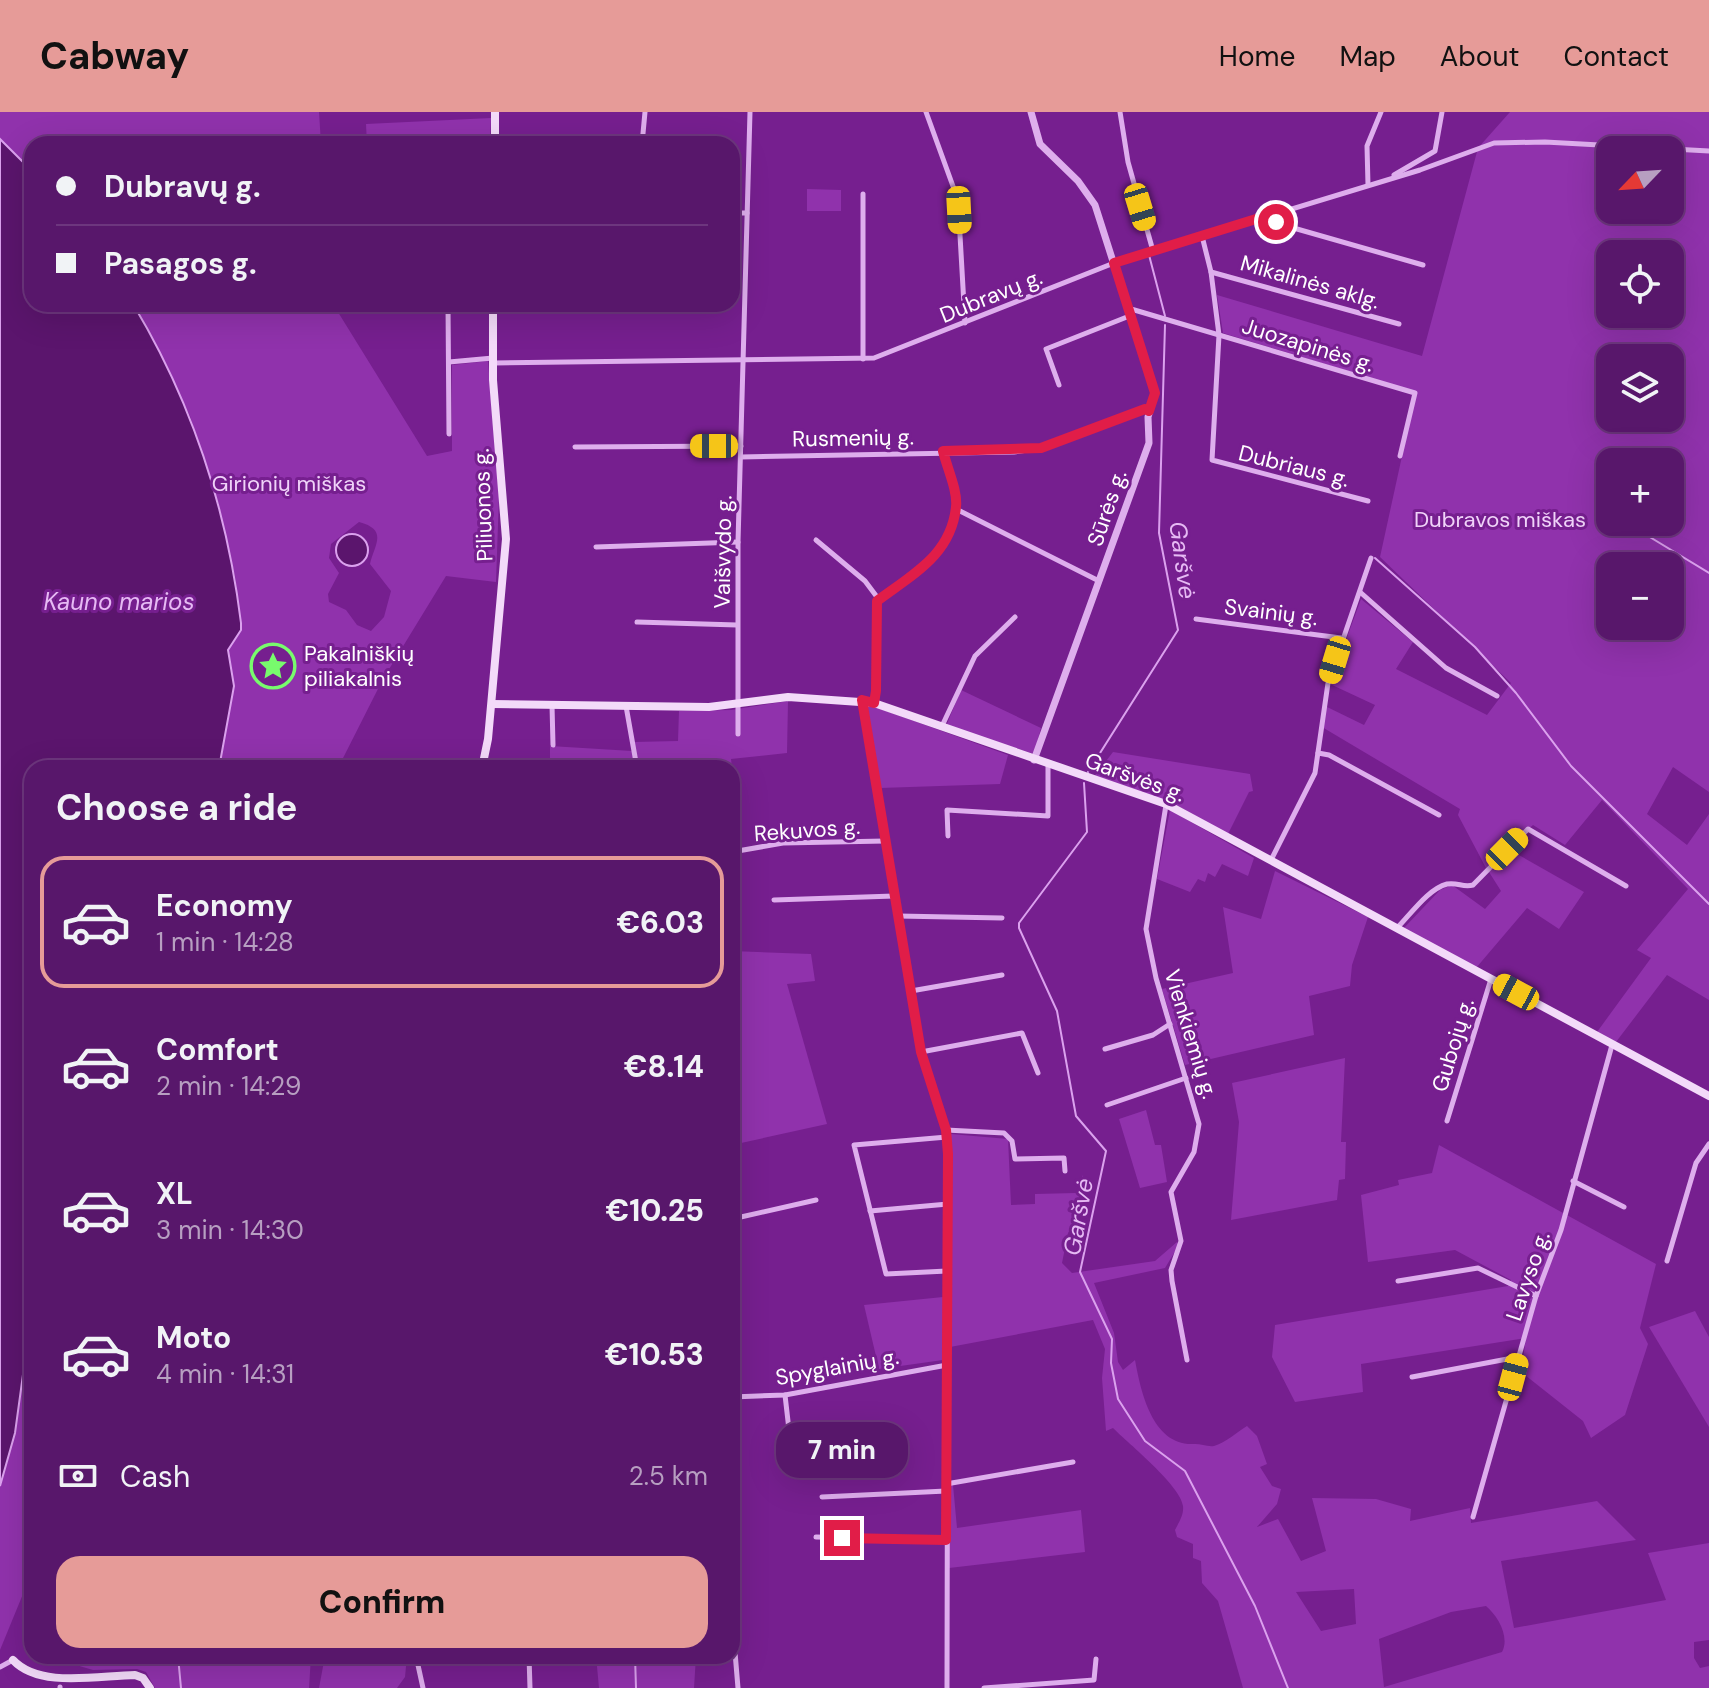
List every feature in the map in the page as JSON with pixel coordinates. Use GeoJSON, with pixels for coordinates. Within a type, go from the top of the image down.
{"type":"FeatureCollection","features":[{"type":"Feature","properties":{"kind":"main road"},"geometry":{"type":"LineString","coordinates":[[495,112],[495,136]]}},
{"type":"Feature","properties":{"kind":"main road","name":"Piliuonos g."},"geometry":{"type":"LineString","coordinates":[[483,760],[492,704],[506,539],[493,361],[493,312]]}},
{"type":"Feature","properties":{"kind":"main road","name":"Garšvės g."},"geometry":{"type":"LineString","coordinates":[[492,704],[736,705],[788,697],[874,703],[1166,804],[1709,1096]]}},
{"type":"Feature","properties":{"kind":"main road"},"geometry":{"type":"LineString","coordinates":[[13,1660],[28,1677],[60,1688],[122,1676],[143,1678],[150,1688]]}},
{"type":"Feature","properties":{"kind":"street"},"geometry":{"type":"LineString","coordinates":[[643,136],[645,112]]}},
{"type":"Feature","properties":{"kind":"street","name":"Vaišvydo g."},"geometry":{"type":"LineString","coordinates":[[738,734],[738,542],[750,112]]}},
{"type":"Feature","properties":{"kind":"street"},"geometry":{"type":"LineString","coordinates":[[926,112],[958,200],[965,323]]}},
{"type":"Feature","properties":{"kind":"street","name":"Sūrės g."},"geometry":{"type":"LineString","coordinates":[[1031,112],[1040,144],[1090,194],[1132,312],[1155,393],[1149,411],[1149,443],[1034,760]]}},
{"type":"Feature","properties":{"kind":"street"},"geometry":{"type":"LineString","coordinates":[[1120,112],[1128,162],[1153,251]]}},
{"type":"Feature","properties":{"kind":"street"},"geometry":{"type":"LineString","coordinates":[[1368,185],[1367,146],[1381,112]]}},
{"type":"Feature","properties":{"kind":"street"},"geometry":{"type":"LineString","coordinates":[[1390,178],[1435,151],[1442,112]]}},
{"type":"Feature","properties":{"kind":"street","name":"Dubravų g."},"geometry":{"type":"LineString","coordinates":[[449,362],[863,359],[885,355],[1114,263],[1368,185],[1483,146],[1545,142],[1709,151]]}},
{"type":"Feature","properties":{"kind":"street"},"geometry":{"type":"LineString","coordinates":[[863,194],[863,359]]}},
{"type":"Feature","properties":{"kind":"street"},"geometry":{"type":"LineString","coordinates":[[740,213],[747,213]]}},
{"type":"Feature","properties":{"kind":"street"},"geometry":{"type":"LineString","coordinates":[[1269,215],[1283,225],[1423,265]]}},
{"type":"Feature","properties":{"kind":"street"},"geometry":{"type":"LineString","coordinates":[[1202,236],[1211,272],[1219,335]]}},
{"type":"Feature","properties":{"kind":"street","name":"Mikalinės aklg."},"geometry":{"type":"LineString","coordinates":[[1211,272],[1399,324]]}},
{"type":"Feature","properties":{"kind":"street"},"geometry":{"type":"LineString","coordinates":[[448,312],[449,434]]}},
{"type":"Feature","properties":{"kind":"street"},"geometry":{"type":"LineString","coordinates":[[1059,385],[1046,349],[1132,312]]}},
{"type":"Feature","properties":{"kind":"street","name":"Juozapinės g."},"geometry":{"type":"LineString","coordinates":[[1132,312],[1415,393],[1400,456]]}},
{"type":"Feature","properties":{"kind":"street","name":"Dubriaus g."},"geometry":{"type":"LineString","coordinates":[[1219,335],[1212,460],[1368,501]]}},
{"type":"Feature","properties":{"kind":"street","name":"Rusmenių g."},"geometry":{"type":"LineString","coordinates":[[741,457],[1041,448],[1145,409],[1149,411]]}},
{"type":"Feature","properties":{"kind":"street"},"geometry":{"type":"LineString","coordinates":[[575,447],[741,446]]}},
{"type":"Feature","properties":{"kind":"street"},"geometry":{"type":"LineString","coordinates":[[877,601],[946,545],[956,509],[943,451]]}},
{"type":"Feature","properties":{"kind":"street"},"geometry":{"type":"LineString","coordinates":[[956,509],[1100,582]]}},
{"type":"Feature","properties":{"kind":"street"},"geometry":{"type":"LineString","coordinates":[[816,540],[870,585],[877,601],[874,703]]}},
{"type":"Feature","properties":{"kind":"street"},"geometry":{"type":"LineString","coordinates":[[596,547],[738,542]]}},
{"type":"Feature","properties":{"kind":"street"},"geometry":{"type":"LineString","coordinates":[[1271,861],[1315,773],[1322,713],[1341,638],[1371,558]]}},
{"type":"Feature","properties":{"kind":"street"},"geometry":{"type":"LineString","coordinates":[[1360,592],[1446,668],[1497,696]]}},
{"type":"Feature","properties":{"kind":"street"},"geometry":{"type":"LineString","coordinates":[[942,727],[975,656],[1015,617]]}},
{"type":"Feature","properties":{"kind":"street","name":"Svainių g."},"geometry":{"type":"LineString","coordinates":[[1196,619],[1341,638]]}},
{"type":"Feature","properties":{"kind":"street"},"geometry":{"type":"LineString","coordinates":[[637,622],[737,625]]}},
{"type":"Feature","properties":{"kind":"street"},"geometry":{"type":"LineString","coordinates":[[862,700],[921,1052],[947,1134],[947,1688]]}},
{"type":"Feature","properties":{"kind":"street"},"geometry":{"type":"LineString","coordinates":[[552,705],[553,745]]}},
{"type":"Feature","properties":{"kind":"street"},"geometry":{"type":"LineString","coordinates":[[626,706],[636,760]]}},
{"type":"Feature","properties":{"kind":"street"},"geometry":{"type":"LineString","coordinates":[[1318,753],[1329,755],[1439,815]]}},
{"type":"Feature","properties":{"kind":"street"},"geometry":{"type":"LineString","coordinates":[[948,836],[947,810],[1048,816],[1048,765]]}},
{"type":"Feature","properties":{"kind":"street","name":"Vienkiemių g."},"geometry":{"type":"LineString","coordinates":[[1166,804],[1146,929],[1170,1024],[1197,1106],[1199,1139],[1171,1192],[1181,1241],[1172,1281],[1187,1360]]}},
{"type":"Feature","properties":{"kind":"street"},"geometry":{"type":"LineString","coordinates":[[1397,928],[1437,887],[1453,883],[1465,887],[1473,885],[1528,829],[1626,886]]}},
{"type":"Feature","properties":{"kind":"street","name":"Rekuvos g."},"geometry":{"type":"LineString","coordinates":[[740,851],[783,843],[885,841]]}},
{"type":"Feature","properties":{"kind":"street"},"geometry":{"type":"LineString","coordinates":[[774,900],[894,896]]}},
{"type":"Feature","properties":{"kind":"street"},"geometry":{"type":"LineString","coordinates":[[898,916],[1002,918]]}},
{"type":"Feature","properties":{"kind":"street"},"geometry":{"type":"LineString","coordinates":[[911,991],[1002,975]]}},
{"type":"Feature","properties":{"kind":"street","name":"Gubojų g."},"geometry":{"type":"LineString","coordinates":[[1447,1121],[1491,979]]}},
{"type":"Feature","properties":{"kind":"street"},"geometry":{"type":"LineString","coordinates":[[1105,1049],[1153,1035],[1170,1024]]}},
{"type":"Feature","properties":{"kind":"street"},"geometry":{"type":"LineString","coordinates":[[921,1052],[1022,1033],[1038,1073]]}},
{"type":"Feature","properties":{"kind":"street","name":"Lavyso g."},"geometry":{"type":"LineString","coordinates":[[1473,1517],[1536,1296],[1561,1230],[1612,1044]]}},
{"type":"Feature","properties":{"kind":"street"},"geometry":{"type":"LineString","coordinates":[[1107,1105],[1186,1078]]}},
{"type":"Feature","properties":{"kind":"street"},"geometry":{"type":"LineString","coordinates":[[947,1271],[886,1274],[854,1145],[947,1134],[1004,1133],[1012,1141],[1015,1159],[1064,1158],[1065,1171]]}},
{"type":"Feature","properties":{"kind":"street"},"geometry":{"type":"LineString","coordinates":[[1667,1261],[1696,1163],[1709,1144]]}},
{"type":"Feature","properties":{"kind":"street"},"geometry":{"type":"LineString","coordinates":[[1573,1181],[1624,1207]]}},
{"type":"Feature","properties":{"kind":"street"},"geometry":{"type":"LineString","coordinates":[[740,1217],[816,1200]]}},
{"type":"Feature","properties":{"kind":"street"},"geometry":{"type":"LineString","coordinates":[[870,1211],[948,1204]]}},
{"type":"Feature","properties":{"kind":"street"},"geometry":{"type":"LineString","coordinates":[[1398,1281],[1478,1268],[1536,1296]]}},
{"type":"Feature","properties":{"kind":"street"},"geometry":{"type":"LineString","coordinates":[[1412,1377],[1518,1357]]}},
{"type":"Feature","properties":{"kind":"street","name":"Spyglainių g."},"geometry":{"type":"LineString","coordinates":[[740,1397],[785,1395],[947,1365]]}},
{"type":"Feature","properties":{"kind":"street"},"geometry":{"type":"LineString","coordinates":[[785,1395],[792,1456],[869,1448]]}},
{"type":"Feature","properties":{"kind":"street"},"geometry":{"type":"LineString","coordinates":[[822,1497],[946,1488],[1073,1462]]}},
{"type":"Feature","properties":{"kind":"street"},"geometry":{"type":"LineString","coordinates":[[816,1537],[946,1540]]}},
{"type":"Feature","properties":{"kind":"street"},"geometry":{"type":"LineString","coordinates":[[984,1688],[1094,1680],[1096,1659]]}},
{"type":"Feature","properties":{"kind":"street"},"geometry":{"type":"LineString","coordinates":[[0,1667],[13,1660]]}},
{"type":"Feature","properties":{"kind":"street"},"geometry":{"type":"LineString","coordinates":[[418,1664],[423,1688]]}},
{"type":"Feature","properties":{"kind":"street"},"geometry":{"type":"LineString","coordinates":[[529,1664],[530,1688]]}},
{"type":"Feature","properties":{"kind":"street"},"geometry":{"type":"LineString","coordinates":[[736,1664],[738,1688]]}},
{"type":"Feature","properties":{"kind":"green space"},"geometry":{"type":"Polygon","coordinates":[[[0,112],[319,112],[320,136],[24,136],[24,163],[0,139],[0,112]]]}},
{"type":"Feature","properties":{"kind":"green space","name":"Dubravos miškas"},"geometry":{"type":"Polygon","coordinates":[[[1510,112],[1709,112],[1709,792],[1673,767],[1647,814],[1687,845],[1709,814],[1709,1000],[1667,975],[1616,1042],[1597,1032],[1651,958],[1637,950],[1688,889],[1602,800],[1565,845],[1533,825],[1486,868],[1458,815],[1460,809],[1322,727],[1325,706],[1364,725],[1375,705],[1330,684],[1361,599],[1413,642],[1396,669],[1487,715],[1511,683],[1380,557],[1416,392],[1223,333],[1217,295],[1422,356],[1478,148],[1510,112]]]}},
{"type":"Feature","properties":{"kind":"green space"},"geometry":{"type":"Polygon","coordinates":[[[491,118],[490,136],[367,136],[366,124],[491,118]]]}},
{"type":"Feature","properties":{"kind":"green space"},"geometry":{"type":"Polygon","coordinates":[[[807,189],[841,190],[841,211],[807,211],[807,189]]]}},
{"type":"Feature","properties":{"kind":"green space","name":"Girionių miškas"},"geometry":{"type":"Polygon","coordinates":[[[137,312],[338,312],[427,456],[452,451],[452,365],[488,361],[499,496],[496,582],[446,576],[383,679],[342,760],[220,760],[234,686],[228,650],[241,630],[241,623],[235,576],[218,502],[190,416],[137,312]],[[359,522],[331,544],[329,558],[339,573],[328,594],[329,602],[346,610],[357,625],[371,631],[384,617],[391,591],[370,564],[377,539],[374,529],[359,522]]]}},
{"type":"Feature","properties":{"kind":"green space"},"geometry":{"type":"Polygon","coordinates":[[[961,690],[1041,728],[1034,754],[946,726],[961,690]]]}},
{"type":"Feature","properties":{"kind":"green space"},"geometry":{"type":"Polygon","coordinates":[[[788,701],[787,753],[731,760],[637,760],[634,742],[678,741],[679,711],[731,710],[788,701]]]}},
{"type":"Feature","properties":{"kind":"green space"},"geometry":{"type":"Polygon","coordinates":[[[870,705],[1008,755],[1000,784],[880,788],[866,708],[870,705]]]}},
{"type":"Feature","properties":{"kind":"green space"},"geometry":{"type":"Polygon","coordinates":[[[550,746],[632,751],[634,760],[550,760],[550,746]]]}},
{"type":"Feature","properties":{"kind":"green space"},"geometry":{"type":"Polygon","coordinates":[[[1113,752],[1250,774],[1253,791],[1249,792],[1228,834],[1178,806],[1093,778],[1113,752]]]}},
{"type":"Feature","properties":{"kind":"green space"},"geometry":{"type":"Polygon","coordinates":[[[1170,810],[1254,858],[1248,876],[1222,864],[1215,877],[1208,873],[1205,882],[1198,879],[1190,892],[1157,879],[1170,810]]]}},
{"type":"Feature","properties":{"kind":"green space"},"geometry":{"type":"Polygon","coordinates":[[[1510,850],[1584,892],[1559,929],[1527,908],[1476,968],[1403,929],[1440,890],[1452,885],[1485,909],[1501,891],[1489,872],[1510,850]]]}},
{"type":"Feature","properties":{"kind":"green space"},"geometry":{"type":"Polygon","coordinates":[[[1275,871],[1368,917],[1352,965],[1350,986],[1309,996],[1314,1035],[1185,1065],[1162,989],[1233,973],[1223,907],[1261,919],[1275,871]]]}},
{"type":"Feature","properties":{"kind":"green space"},"geometry":{"type":"Polygon","coordinates":[[[740,951],[811,954],[815,981],[787,984],[827,1124],[740,1143],[740,951]]]}},
{"type":"Feature","properties":{"kind":"green space"},"geometry":{"type":"Polygon","coordinates":[[[1345,1058],[1341,1142],[1346,1142],[1345,1179],[1339,1180],[1337,1200],[1231,1220],[1239,1122],[1232,1083],[1345,1058]]]}},
{"type":"Feature","properties":{"kind":"green space"},"geometry":{"type":"Polygon","coordinates":[[[1146,1110],[1155,1145],[1161,1145],[1167,1182],[1140,1188],[1119,1119],[1146,1110]]]}},
{"type":"Feature","properties":{"kind":"green space"},"geometry":{"type":"Polygon","coordinates":[[[951,1134],[1008,1139],[1011,1205],[1035,1204],[1035,1194],[1076,1193],[1083,1175],[1085,1206],[1068,1233],[1062,1263],[1072,1273],[1155,1261],[1177,1242],[1179,1245],[1165,1268],[1094,1283],[1114,1333],[1118,1362],[1123,1370],[1135,1360],[1152,1416],[1169,1437],[1181,1443],[1214,1446],[1247,1426],[1257,1436],[1267,1464],[1260,1467],[1272,1486],[1281,1489],[1277,1504],[1257,1527],[1278,1519],[1301,1561],[1326,1551],[1312,1498],[1376,1499],[1411,1509],[1410,1521],[1470,1508],[1471,1523],[1597,1501],[1636,1540],[1501,1561],[1514,1628],[1666,1600],[1648,1553],[1709,1543],[1709,1640],[1694,1642],[1694,1658],[1700,1668],[1709,1666],[1709,1688],[1243,1688],[1218,1601],[1202,1583],[1201,1561],[1193,1558],[1193,1544],[1177,1537],[1175,1530],[1183,1509],[1180,1498],[1142,1454],[1113,1428],[1106,1431],[1102,1378],[1105,1349],[1093,1320],[950,1347],[951,1134]],[[1354,1589],[1296,1592],[1321,1631],[1356,1624],[1354,1589]],[[1486,1606],[1451,1612],[1379,1639],[1384,1687],[1502,1652],[1505,1640],[1502,1627],[1486,1606]]]}},
{"type":"Feature","properties":{"kind":"green space"},"geometry":{"type":"Polygon","coordinates":[[[1439,1145],[1656,1264],[1640,1328],[1648,1344],[1625,1415],[1591,1438],[1583,1421],[1521,1372],[1526,1338],[1361,1364],[1363,1392],[1295,1402],[1272,1357],[1275,1325],[1508,1286],[1511,1280],[1455,1250],[1368,1262],[1361,1195],[1399,1185],[1398,1180],[1432,1173],[1439,1145]]]}},
{"type":"Feature","properties":{"kind":"green space"},"geometry":{"type":"Polygon","coordinates":[[[943,1297],[943,1360],[879,1369],[864,1305],[943,1297]]]}},
{"type":"Feature","properties":{"kind":"green space"},"geometry":{"type":"Polygon","coordinates":[[[1695,1311],[1709,1337],[1709,1427],[1649,1327],[1695,1311]]]}},
{"type":"Feature","properties":{"kind":"green space"},"geometry":{"type":"Polygon","coordinates":[[[24,1367],[24,1592],[0,1650],[0,1486],[15,1433],[24,1367]]]}},
{"type":"Feature","properties":{"kind":"green space"},"geometry":{"type":"Polygon","coordinates":[[[948,1485],[953,1485],[957,1528],[1081,1510],[1085,1552],[949,1568],[948,1485]]]}},
{"type":"Feature","properties":{"kind":"green space"},"geometry":{"type":"Polygon","coordinates":[[[73,1664],[310,1664],[309,1688],[155,1688],[146,1672],[137,1669],[93,1670],[73,1664]]]}},
{"type":"Feature","properties":{"kind":"green space"},"geometry":{"type":"Polygon","coordinates":[[[324,1664],[406,1664],[405,1677],[397,1688],[319,1688],[324,1664]]]}},
{"type":"Feature","properties":{"kind":"green space"},"geometry":{"type":"Polygon","coordinates":[[[597,1664],[696,1664],[694,1688],[599,1688],[597,1664]]]}},
{"type":"Feature","properties":{"kind":"water","name":"Kauno marios"},"geometry":{"type":"Polygon","coordinates":[[[0,139],[24,163],[24,312],[138,312],[173,379],[204,458],[227,539],[241,630],[228,650],[234,686],[220,760],[24,760],[24,1367],[15,1433],[0,1486],[0,139]]]}},
{"type":"Feature","properties":{"kind":"water"},"geometry":{"type":"Polygon","coordinates":[[[352,534],[363,539],[368,550],[363,561],[352,566],[341,561],[336,550],[341,539],[352,534]]]}},
{"type":"Feature","properties":{"kind":"waterway","name":"Garšvė"},"geometry":{"type":"LineString","coordinates":[[1149,255],[1165,316]]}},
{"type":"Feature","properties":{"kind":"waterway","name":"Garšvė"},"geometry":{"type":"LineString","coordinates":[[1088,772],[1178,630],[1159,533],[1165,325]]}},
{"type":"Feature","properties":{"kind":"waterway"},"geometry":{"type":"LineString","coordinates":[[1648,536],[1709,573]]}},
{"type":"Feature","properties":{"kind":"waterway"},"geometry":{"type":"LineString","coordinates":[[1375,558],[1475,647],[1516,693],[1571,766],[1709,904]]}},
{"type":"Feature","properties":{"kind":"waterway","name":"Garšvė"},"geometry":{"type":"LineString","coordinates":[[1084,783],[1087,832],[1019,923],[1057,1011],[1076,1116],[1106,1151],[1080,1272],[1112,1339],[1111,1363],[1118,1399],[1145,1441],[1185,1471],[1255,1606],[1288,1688]]}},
{"type":"Feature","properties":{"kind":"waterway"},"geometry":{"type":"LineString","coordinates":[[179,1664],[181,1688]]}},
{"type":"Feature","properties":{"kind":"waterway","name":"Garšvė"},"geometry":{"type":"LineString","coordinates":[[635,1664],[636,1688]]}},
{"type":"Feature","properties":{"kind":"place","name":"Pakalniškių piliakalnis"},"geometry":{"type":"Point","coordinates":[273,666]}},
{"type":"Feature","properties":{"kind":"route"},"geometry":{"type":"LineString","coordinates":[[842,1538],[946,1540],[948,1154],[946,1130],[921,1052],[862,700],[874,703],[876,691],[877,601],[916,572],[950,538],[956,509],[943,451],[1014,452],[1041,448],[1145,409],[1149,411],[1155,393],[1114,263],[1269,215],[1276,222]]}}]}
